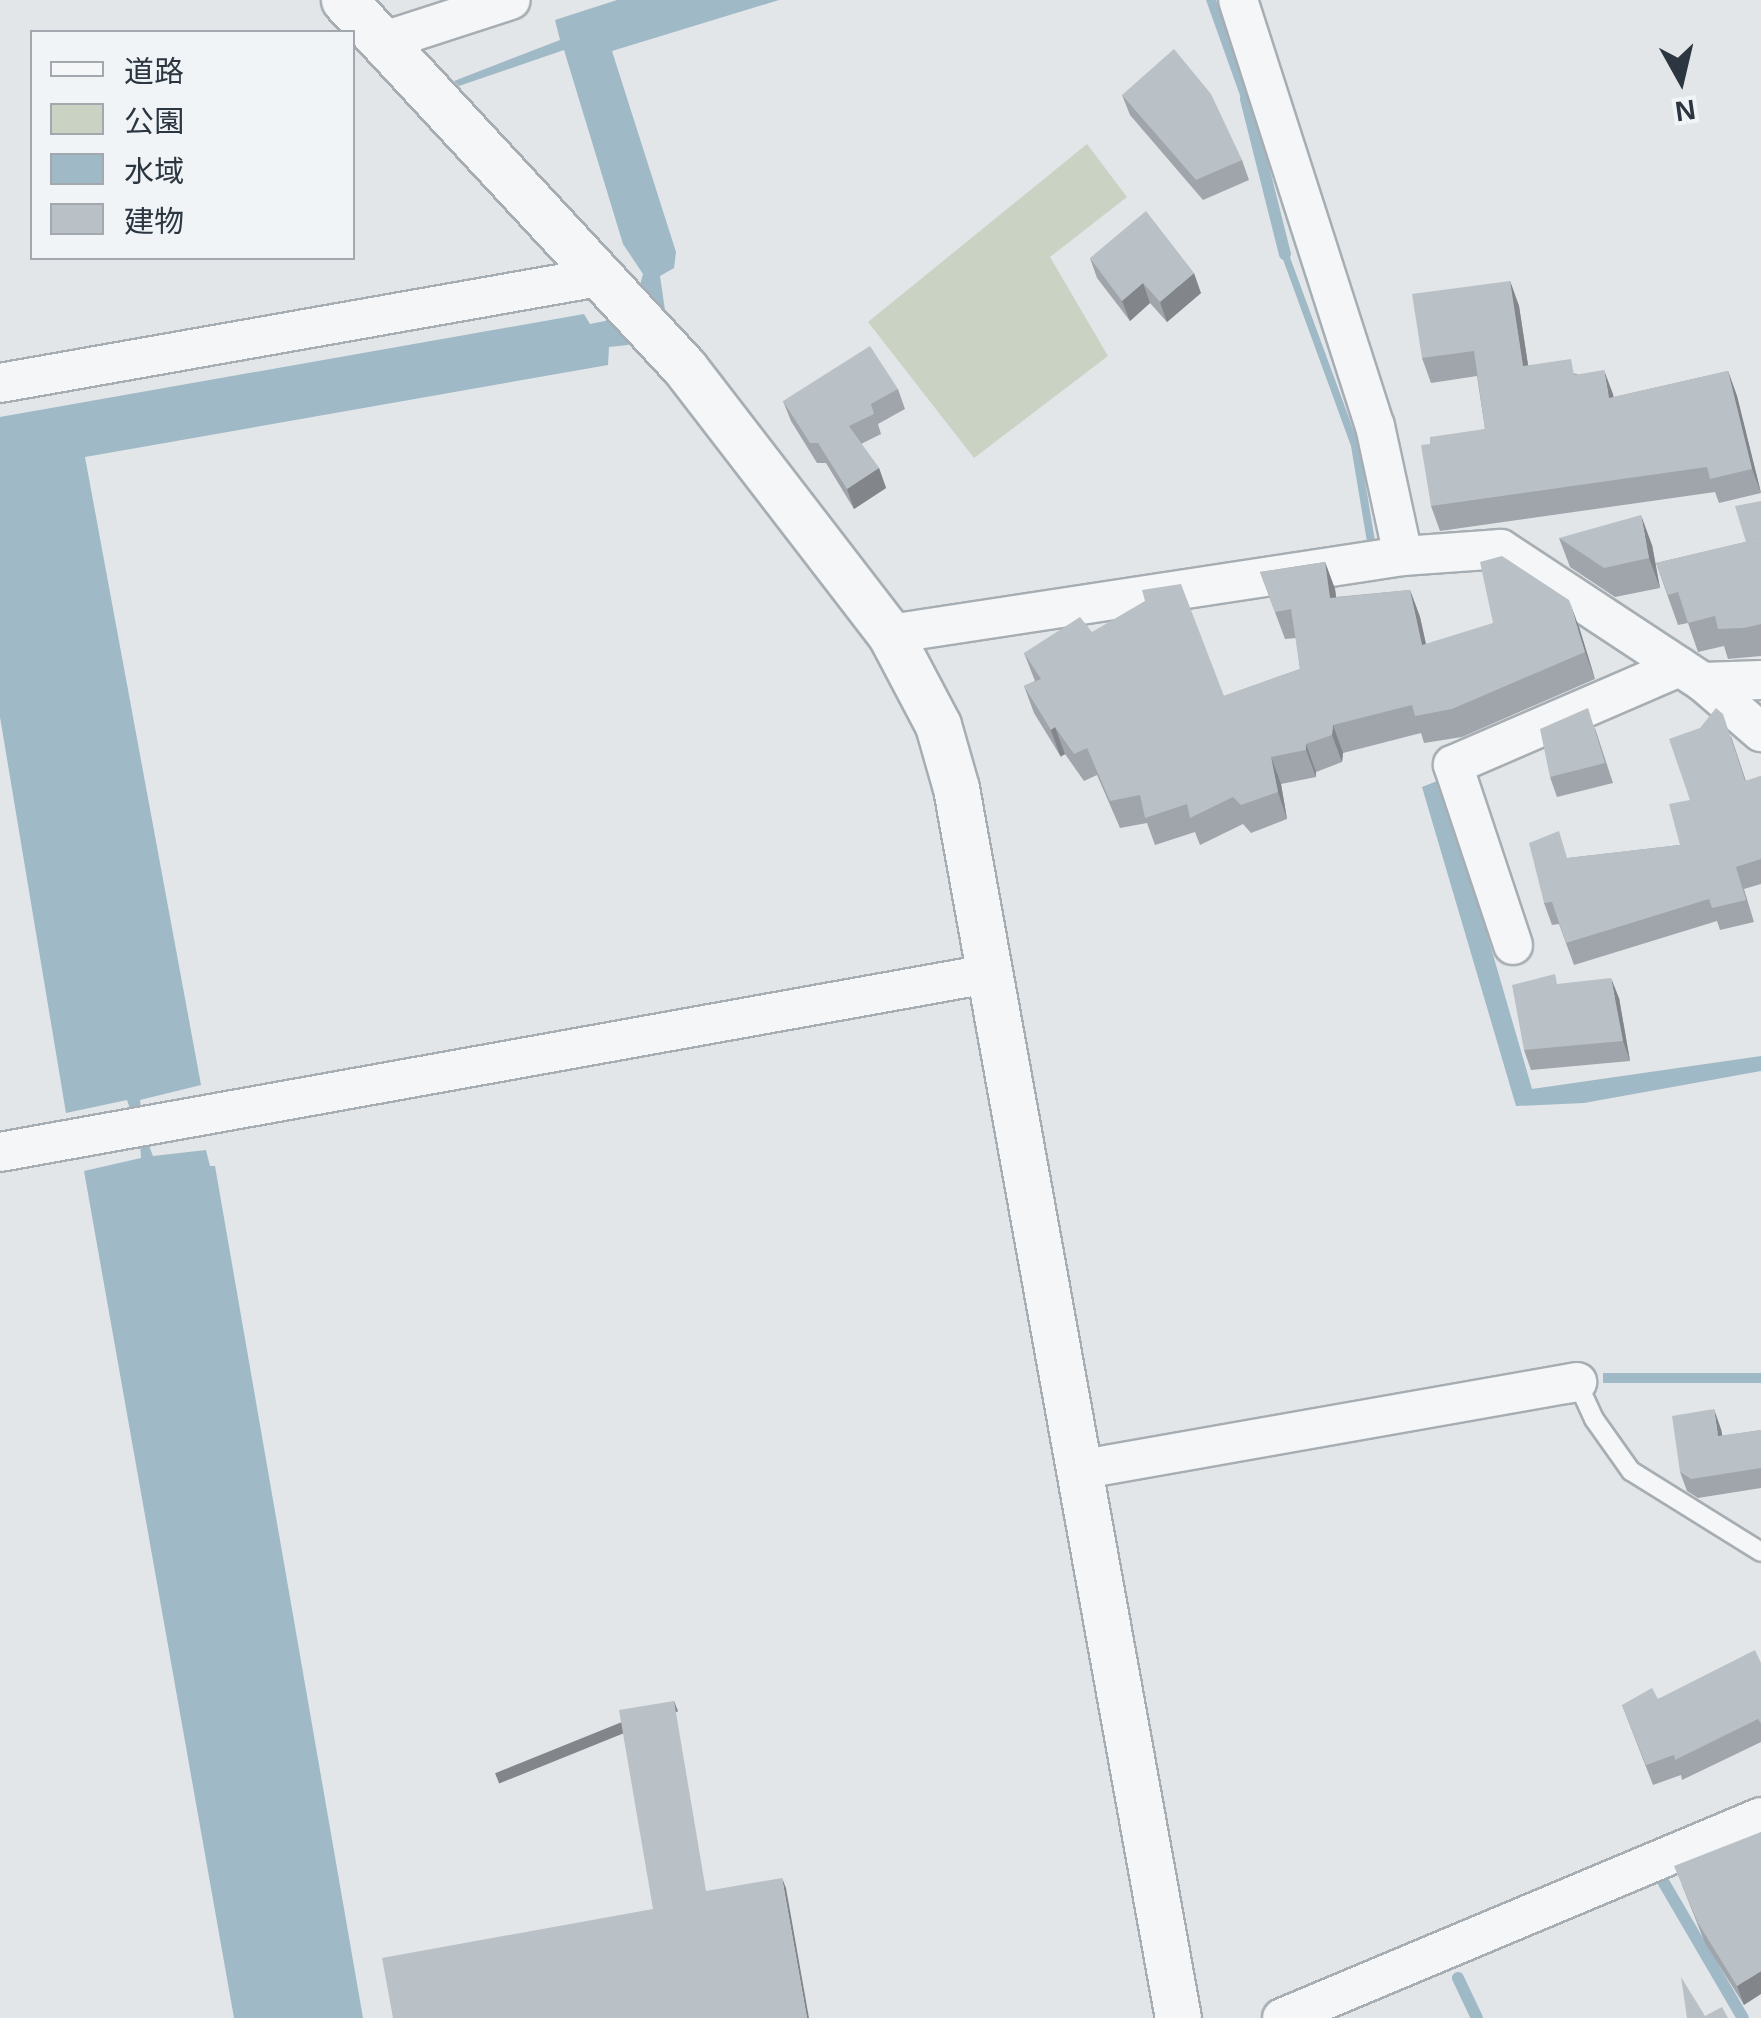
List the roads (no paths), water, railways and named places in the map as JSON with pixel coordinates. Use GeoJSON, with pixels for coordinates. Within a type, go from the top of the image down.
{"type":"FeatureCollection","features":[{"type":"Feature","properties":{"kind":"street"},"geometry":{"type":"LineString","coordinates":[[344,0],[685,368],[890,634],[943,741],[956,788],[1178,2018]]}},
{"type":"Feature","properties":{"kind":"street"},"geometry":{"type":"LineString","coordinates":[[384,41],[511,0]]}},
{"type":"Feature","properties":{"kind":"street"},"geometry":{"type":"LineString","coordinates":[[1238,0],[1375,426],[1403,556]]}},
{"type":"Feature","properties":{"kind":"street"},"geometry":{"type":"LineString","coordinates":[[0,383],[603,282]]}},
{"type":"Feature","properties":{"kind":"street"},"geometry":{"type":"LineString","coordinates":[[890,634],[1403,556],[1501,549],[1691,675],[1761,732]]}},
{"type":"Feature","properties":{"kind":"street"},"geometry":{"type":"LineString","coordinates":[[1513,944],[1453,766],[1691,675],[1761,680]]}},
{"type":"Feature","properties":{"kind":"street"},"geometry":{"type":"LineString","coordinates":[[0,1152],[987,974]]}},
{"type":"Feature","properties":{"kind":"street"},"geometry":{"type":"LineString","coordinates":[[1078,1470],[1576,1382]]}},
{"type":"Feature","properties":{"kind":"street"},"geometry":{"type":"LineString","coordinates":[[1282,2018],[1761,1818]]}},
{"type":"Feature","properties":{"kind":"lane"},"geometry":{"type":"LineString","coordinates":[[1576,1382],[1594,1419],[1631,1471],[1761,1552]]}},
{"type":"Feature","properties":{"kind":"water"},"geometry":{"type":"Polygon","coordinates":[[[617,0],[779,0],[612,51],[676,252],[674,268],[660,276],[665,310],[628,345],[609,347],[608,365],[85,457],[201,1085],[140,1100],[141,1108],[130,1109],[127,1100],[66,1113],[0,717],[0,417],[584,314],[590,324],[610,320],[640,285],[643,274],[623,244],[564,50],[459,86],[454,81],[560,40],[555,20],[617,0]]]}},
{"type":"Feature","properties":{"kind":"water"},"geometry":{"type":"Polygon","coordinates":[[[1206,0],[1216,0],[1255,113],[1247,115],[1206,0]]]}},
{"type":"Feature","properties":{"kind":"water"},"geometry":{"type":"Polygon","coordinates":[[[1284,241],[1359,445],[1375,541],[1367,542],[1351,446],[1277,243],[1284,241]]]}},
{"type":"Feature","properties":{"kind":"water"},"geometry":{"type":"Polygon","coordinates":[[[1442,779],[1532,1089],[1761,1056],[1761,1071],[1584,1103],[1516,1106],[1422,787],[1442,779]]]}},
{"type":"Feature","properties":{"kind":"water"},"geometry":{"type":"Polygon","coordinates":[[[148,1143],[153,1156],[206,1150],[210,1166],[215,1166],[363,2018],[234,2018],[84,1171],[141,1158],[140,1144],[148,1143]]]}},
{"type":"Feature","properties":{"kind":"water"},"geometry":{"type":"Polygon","coordinates":[[[1603,1373],[1761,1373],[1761,1383],[1603,1383],[1603,1373]]]}},
{"type":"Feature","properties":{"kind":"waterway"},"geometry":{"type":"LineString","coordinates":[[1246,99],[1285,254]]}},
{"type":"Feature","properties":{"kind":"waterway"},"geometry":{"type":"LineString","coordinates":[[1664,1883],[1743,2018]]}},
{"type":"Feature","properties":{"kind":"waterway"},"geometry":{"type":"LineString","coordinates":[[1458,1978],[1477,2018]]}}]}
